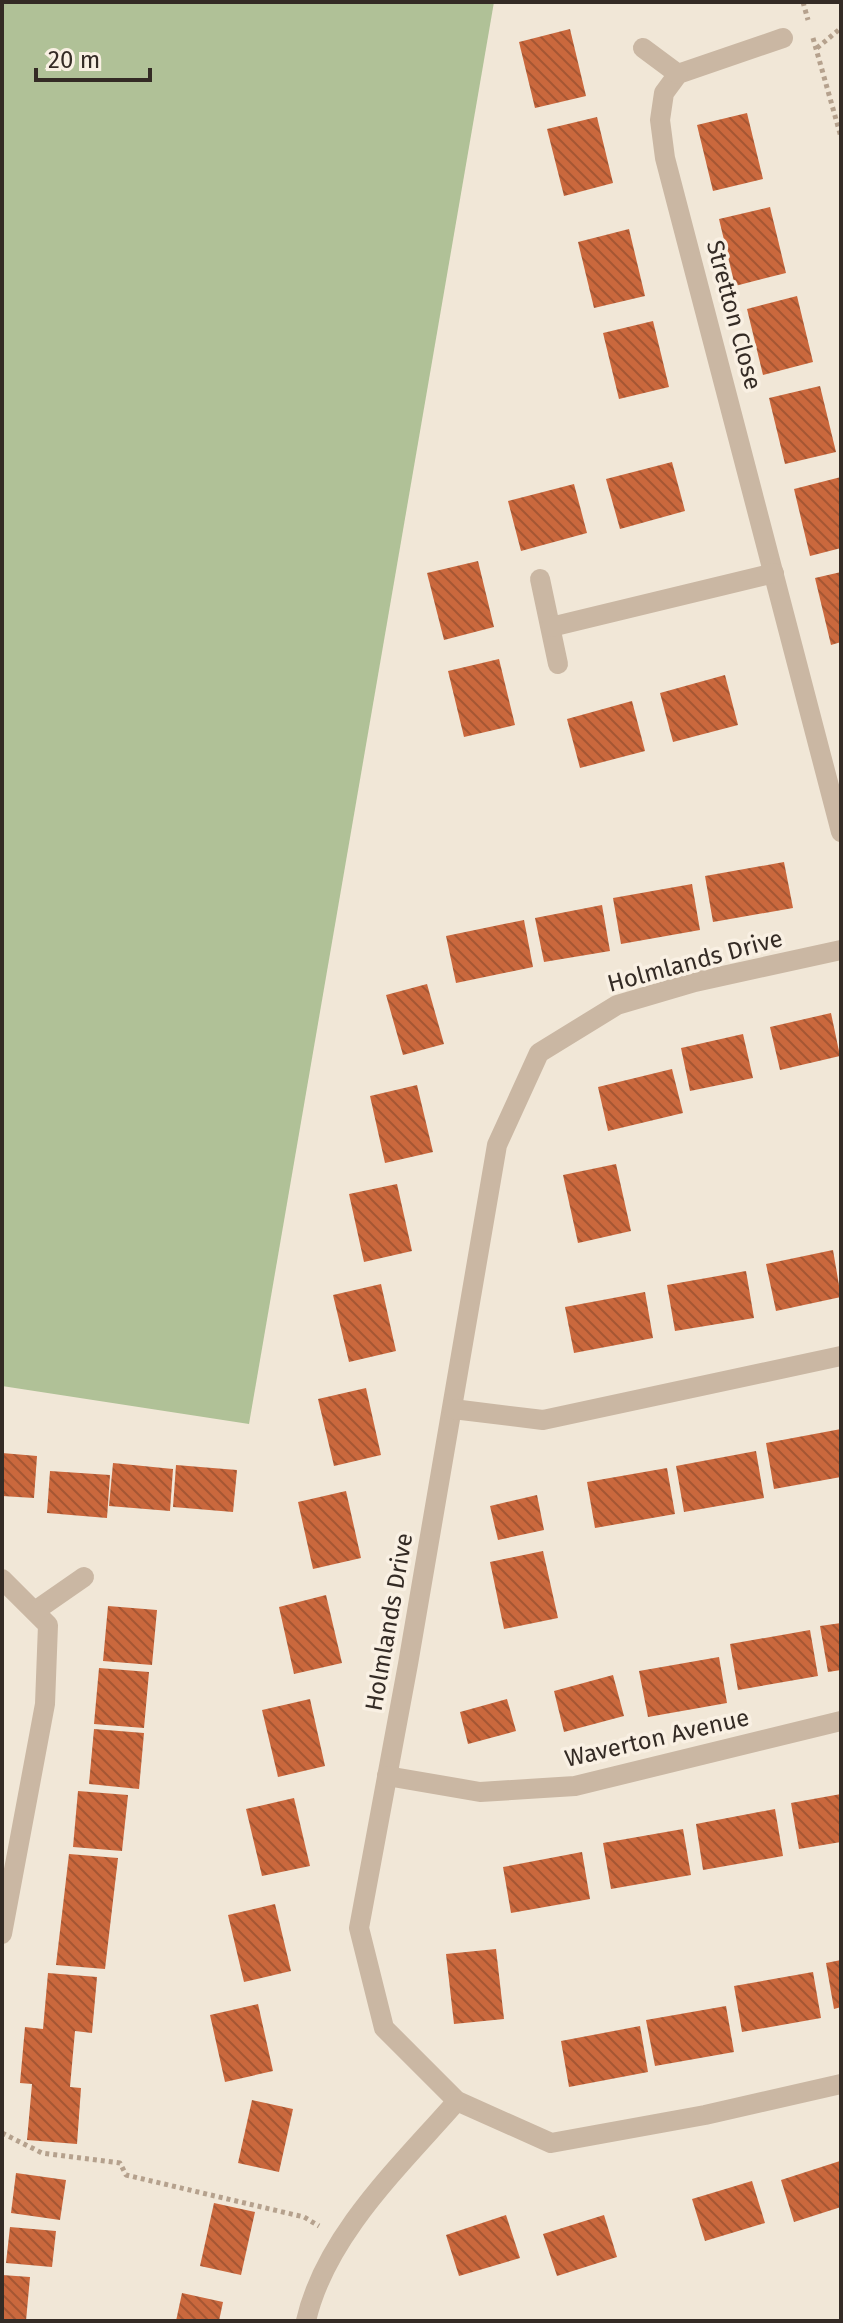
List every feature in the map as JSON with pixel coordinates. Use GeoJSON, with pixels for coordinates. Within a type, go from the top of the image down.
{"type":"FeatureCollection","features":[{"type":"Feature","properties":{"kind":"street"},"geometry":{"type":"LineString","coordinates":[[643,48],[678,74],[783,38]]}},
{"type":"Feature","properties":{"kind":"street","name":"Stretton Close"},"geometry":{"type":"LineString","coordinates":[[678,74],[664,93],[660,120],[665,158],[841,832]]}},
{"type":"Feature","properties":{"kind":"street"},"geometry":{"type":"LineString","coordinates":[[551,627],[774,573]]}},
{"type":"Feature","properties":{"kind":"street"},"geometry":{"type":"LineString","coordinates":[[540,579],[558,664]]}},
{"type":"Feature","properties":{"kind":"street","name":"Holmlands Drive"},"geometry":{"type":"LineString","coordinates":[[841,950],[695,982],[617,1005],[539,1053],[497,1145],[453,1409],[359,1928],[384,2028],[457,2101],[551,2143],[705,2115],[841,2084]]}},
{"type":"Feature","properties":{"kind":"street"},"geometry":{"type":"LineString","coordinates":[[453,1409],[543,1420],[841,1356]]}},
{"type":"Feature","properties":{"kind":"street"},"geometry":{"type":"LineString","coordinates":[[35,1611],[84,1577]]}},
{"type":"Feature","properties":{"kind":"street"},"geometry":{"type":"LineString","coordinates":[[2,1579],[48,1625],[45,1704],[2,1934]]}},
{"type":"Feature","properties":{"kind":"street","name":"Waverton Avenue"},"geometry":{"type":"LineString","coordinates":[[387,1776],[480,1792],[575,1786],[841,1721]]}},
{"type":"Feature","properties":{"kind":"street"},"geometry":{"type":"LineString","coordinates":[[306,2321],[322,2273],[341,2239],[457,2101]]}},
{"type":"Feature","properties":{"kind":"path"},"geometry":{"type":"LineString","coordinates":[[803,2],[841,137]]}},
{"type":"Feature","properties":{"kind":"path"},"geometry":{"type":"LineString","coordinates":[[816,48],[841,28]]}},
{"type":"Feature","properties":{"kind":"path"},"geometry":{"type":"LineString","coordinates":[[2,2133],[42,2153],[120,2163],[126,2175],[304,2217],[341,2239]]}},
{"type":"Feature","properties":{"kind":"green space"},"geometry":{"type":"Polygon","coordinates":[[[2,2],[494,2],[249,1424],[2,1386],[2,2]]]}},
{"type":"Feature","properties":{"kind":"building"},"geometry":{"type":"Polygon","coordinates":[[[570,29],[586,96],[535,108],[519,42],[570,29]]]}},
{"type":"Feature","properties":{"kind":"building"},"geometry":{"type":"Polygon","coordinates":[[[747,113],[763,179],[713,191],[697,125],[747,113]]]}},
{"type":"Feature","properties":{"kind":"building"},"geometry":{"type":"Polygon","coordinates":[[[597,117],[613,183],[564,196],[547,129],[597,117]]]}},
{"type":"Feature","properties":{"kind":"building"},"geometry":{"type":"Polygon","coordinates":[[[770,207],[786,273],[735,286],[719,219],[770,207]]]}},
{"type":"Feature","properties":{"kind":"building"},"geometry":{"type":"Polygon","coordinates":[[[629,229],[645,296],[594,308],[578,242],[629,229]]]}},
{"type":"Feature","properties":{"kind":"building"},"geometry":{"type":"Polygon","coordinates":[[[797,296],[813,362],[763,375],[747,309],[797,296]]]}},
{"type":"Feature","properties":{"kind":"building"},"geometry":{"type":"Polygon","coordinates":[[[653,321],[669,387],[619,399],[603,333],[653,321]]]}},
{"type":"Feature","properties":{"kind":"building"},"geometry":{"type":"Polygon","coordinates":[[[820,386],[836,452],[785,464],[769,398],[820,386]]]}},
{"type":"Feature","properties":{"kind":"building"},"geometry":{"type":"Polygon","coordinates":[[[672,462],[685,511],[620,529],[606,479],[672,462]]]}},
{"type":"Feature","properties":{"kind":"building"},"geometry":{"type":"Polygon","coordinates":[[[841,477],[841,548],[810,556],[794,489],[841,477]]]}},
{"type":"Feature","properties":{"kind":"building"},"geometry":{"type":"Polygon","coordinates":[[[574,484],[587,533],[521,551],[508,501],[574,484]]]}},
{"type":"Feature","properties":{"kind":"building"},"geometry":{"type":"Polygon","coordinates":[[[478,561],[494,627],[444,640],[427,573],[478,561]]]}},
{"type":"Feature","properties":{"kind":"building"},"geometry":{"type":"Polygon","coordinates":[[[841,572],[841,642],[831,645],[815,578],[841,572]]]}},
{"type":"Feature","properties":{"kind":"building"},"geometry":{"type":"Polygon","coordinates":[[[499,659],[515,725],[464,737],[448,671],[499,659]]]}},
{"type":"Feature","properties":{"kind":"building"},"geometry":{"type":"Polygon","coordinates":[[[725,675],[738,725],[673,742],[660,693],[725,675]]]}},
{"type":"Feature","properties":{"kind":"building"},"geometry":{"type":"Polygon","coordinates":[[[632,701],[645,751],[580,768],[567,719],[632,701]]]}},
{"type":"Feature","properties":{"kind":"building"},"geometry":{"type":"Polygon","coordinates":[[[784,862],[793,908],[713,922],[705,876],[784,862]]]}},
{"type":"Feature","properties":{"kind":"building"},"geometry":{"type":"Polygon","coordinates":[[[692,884],[700,930],[621,944],[613,898],[692,884]]]}},
{"type":"Feature","properties":{"kind":"building"},"geometry":{"type":"Polygon","coordinates":[[[602,905],[610,951],[544,962],[535,918],[602,905]]]}},
{"type":"Feature","properties":{"kind":"building"},"geometry":{"type":"Polygon","coordinates":[[[524,920],[533,967],[456,983],[446,936],[524,920]]]}},
{"type":"Feature","properties":{"kind":"building"},"geometry":{"type":"Polygon","coordinates":[[[427,984],[444,1044],[403,1055],[386,995],[427,984]]]}},
{"type":"Feature","properties":{"kind":"building"},"geometry":{"type":"Polygon","coordinates":[[[831,1013],[840,1056],[780,1070],[770,1027],[831,1013]]]}},
{"type":"Feature","properties":{"kind":"building"},"geometry":{"type":"Polygon","coordinates":[[[743,1034],[753,1078],[690,1091],[681,1048],[743,1034]]]}},
{"type":"Feature","properties":{"kind":"building"},"geometry":{"type":"Polygon","coordinates":[[[672,1069],[683,1113],[608,1131],[598,1087],[672,1069]]]}},
{"type":"Feature","properties":{"kind":"building"},"geometry":{"type":"Polygon","coordinates":[[[417,1085],[433,1152],[385,1163],[370,1096],[417,1085]]]}},
{"type":"Feature","properties":{"kind":"building"},"geometry":{"type":"Polygon","coordinates":[[[616,1164],[631,1231],[578,1243],[563,1175],[616,1164]]]}},
{"type":"Feature","properties":{"kind":"building"},"geometry":{"type":"Polygon","coordinates":[[[397,1184],[412,1251],[364,1262],[349,1194],[397,1184]]]}},
{"type":"Feature","properties":{"kind":"building"},"geometry":{"type":"Polygon","coordinates":[[[833,1250],[841,1297],[776,1311],[766,1264],[833,1250]]]}},
{"type":"Feature","properties":{"kind":"building"},"geometry":{"type":"Polygon","coordinates":[[[746,1271],[754,1318],[675,1331],[667,1285],[746,1271]]]}},
{"type":"Feature","properties":{"kind":"building"},"geometry":{"type":"Polygon","coordinates":[[[381,1284],[396,1351],[349,1362],[333,1295],[381,1284]]]}},
{"type":"Feature","properties":{"kind":"building"},"geometry":{"type":"Polygon","coordinates":[[[645,1292],[653,1338],[574,1353],[565,1307],[645,1292]]]}},
{"type":"Feature","properties":{"kind":"building"},"geometry":{"type":"Polygon","coordinates":[[[366,1388],[381,1455],[334,1466],[318,1399],[366,1388]]]}},
{"type":"Feature","properties":{"kind":"building"},"geometry":{"type":"Polygon","coordinates":[[[841,1429],[841,1477],[774,1489],[766,1443],[841,1429]]]}},
{"type":"Feature","properties":{"kind":"building"},"geometry":{"type":"Polygon","coordinates":[[[756,1451],[764,1498],[684,1512],[676,1466],[756,1451]]]}},
{"type":"Feature","properties":{"kind":"building"},"geometry":{"type":"Polygon","coordinates":[[[2,1453],[37,1456],[34,1498],[2,1496],[2,1453]]]}},
{"type":"Feature","properties":{"kind":"building"},"geometry":{"type":"Polygon","coordinates":[[[113,1463],[173,1469],[170,1511],[109,1506],[113,1463]]]}},
{"type":"Feature","properties":{"kind":"building"},"geometry":{"type":"Polygon","coordinates":[[[176,1465],[237,1470],[233,1512],[173,1507],[176,1465]]]}},
{"type":"Feature","properties":{"kind":"building"},"geometry":{"type":"Polygon","coordinates":[[[667,1468],[675,1514],[595,1528],[587,1482],[667,1468]]]}},
{"type":"Feature","properties":{"kind":"building"},"geometry":{"type":"Polygon","coordinates":[[[50,1471],[110,1475],[107,1518],[47,1513],[50,1471]]]}},
{"type":"Feature","properties":{"kind":"building"},"geometry":{"type":"Polygon","coordinates":[[[346,1491],[361,1558],[313,1569],[298,1502],[346,1491]]]}},
{"type":"Feature","properties":{"kind":"building"},"geometry":{"type":"Polygon","coordinates":[[[537,1495],[544,1530],[498,1540],[490,1506],[537,1495]]]}},
{"type":"Feature","properties":{"kind":"building"},"geometry":{"type":"Polygon","coordinates":[[[543,1551],[558,1618],[504,1629],[490,1562],[543,1551]]]}},
{"type":"Feature","properties":{"kind":"building"},"geometry":{"type":"Polygon","coordinates":[[[326,1595],[342,1663],[294,1674],[279,1607],[326,1595]]]}},
{"type":"Feature","properties":{"kind":"building"},"geometry":{"type":"Polygon","coordinates":[[[108,1606],[157,1610],[152,1665],[103,1661],[108,1606]]]}},
{"type":"Feature","properties":{"kind":"building"},"geometry":{"type":"Polygon","coordinates":[[[841,1623],[841,1670],[828,1672],[820,1626],[841,1623]]]}},
{"type":"Feature","properties":{"kind":"building"},"geometry":{"type":"Polygon","coordinates":[[[810,1630],[818,1676],[738,1690],[730,1644],[810,1630]]]}},
{"type":"Feature","properties":{"kind":"building"},"geometry":{"type":"Polygon","coordinates":[[[719,1657],[727,1703],[648,1717],[639,1671],[719,1657]]]}},
{"type":"Feature","properties":{"kind":"building"},"geometry":{"type":"Polygon","coordinates":[[[99,1668],[149,1672],[144,1728],[94,1724],[99,1668]]]}},
{"type":"Feature","properties":{"kind":"building"},"geometry":{"type":"Polygon","coordinates":[[[613,1675],[624,1716],[564,1732],[554,1691],[613,1675]]]}},
{"type":"Feature","properties":{"kind":"building"},"geometry":{"type":"Polygon","coordinates":[[[310,1699],[325,1766],[278,1777],[262,1710],[310,1699]]]}},
{"type":"Feature","properties":{"kind":"building"},"geometry":{"type":"Polygon","coordinates":[[[507,1699],[516,1731],[468,1744],[460,1712],[507,1699]]]}},
{"type":"Feature","properties":{"kind":"building"},"geometry":{"type":"Polygon","coordinates":[[[94,1729],[144,1733],[139,1789],[89,1784],[94,1729]]]}},
{"type":"Feature","properties":{"kind":"building"},"geometry":{"type":"Polygon","coordinates":[[[78,1791],[128,1795],[122,1851],[73,1847],[78,1791]]]}},
{"type":"Feature","properties":{"kind":"building"},"geometry":{"type":"Polygon","coordinates":[[[841,1794],[841,1842],[799,1849],[791,1803],[841,1794]]]}},
{"type":"Feature","properties":{"kind":"building"},"geometry":{"type":"Polygon","coordinates":[[[294,1798],[310,1866],[262,1876],[246,1809],[294,1798]]]}},
{"type":"Feature","properties":{"kind":"building"},"geometry":{"type":"Polygon","coordinates":[[[775,1809],[783,1856],[703,1870],[696,1824],[775,1809]]]}},
{"type":"Feature","properties":{"kind":"building"},"geometry":{"type":"Polygon","coordinates":[[[683,1829],[691,1875],[611,1889],[603,1843],[683,1829]]]}},
{"type":"Feature","properties":{"kind":"building"},"geometry":{"type":"Polygon","coordinates":[[[582,1852],[590,1899],[511,1913],[503,1867],[582,1852]]]}},
{"type":"Feature","properties":{"kind":"building"},"geometry":{"type":"Polygon","coordinates":[[[69,1854],[118,1858],[105,1969],[56,1965],[69,1854]]]}},
{"type":"Feature","properties":{"kind":"building"},"geometry":{"type":"Polygon","coordinates":[[[275,1904],[291,1971],[244,1982],[228,1915],[275,1904]]]}},
{"type":"Feature","properties":{"kind":"building"},"geometry":{"type":"Polygon","coordinates":[[[496,1949],[504,2019],[454,2024],[446,1954],[496,1949]]]}},
{"type":"Feature","properties":{"kind":"building"},"geometry":{"type":"Polygon","coordinates":[[[841,1960],[841,2007],[834,2009],[826,1963],[841,1960]]]}},
{"type":"Feature","properties":{"kind":"building"},"geometry":{"type":"Polygon","coordinates":[[[813,1972],[821,2018],[742,2032],[734,1986],[813,1972]]]}},
{"type":"Feature","properties":{"kind":"building"},"geometry":{"type":"Polygon","coordinates":[[[48,1973],[97,1977],[92,2033],[75,2031],[70,2087],[81,2088],[77,2144],[27,2140],[32,2084],[20,2083],[25,2027],[43,2029],[48,1973]]]}},
{"type":"Feature","properties":{"kind":"building"},"geometry":{"type":"Polygon","coordinates":[[[258,2004],[273,2071],[225,2082],[210,2015],[258,2004]]]}},
{"type":"Feature","properties":{"kind":"building"},"geometry":{"type":"Polygon","coordinates":[[[726,2006],[734,2052],[655,2066],[646,2020],[726,2006]]]}},
{"type":"Feature","properties":{"kind":"building"},"geometry":{"type":"Polygon","coordinates":[[[640,2026],[648,2072],[569,2087],[561,2041],[640,2026]]]}},
{"type":"Feature","properties":{"kind":"building"},"geometry":{"type":"Polygon","coordinates":[[[252,2100],[293,2109],[279,2172],[238,2163],[252,2100]]]}},
{"type":"Feature","properties":{"kind":"building"},"geometry":{"type":"Polygon","coordinates":[[[840,2161],[841,2207],[794,2222],[781,2180],[840,2161]]]}},
{"type":"Feature","properties":{"kind":"building"},"geometry":{"type":"Polygon","coordinates":[[[16,2173],[66,2180],[60,2220],[11,2213],[16,2173]]]}},
{"type":"Feature","properties":{"kind":"building"},"geometry":{"type":"Polygon","coordinates":[[[752,2181],[765,2223],[705,2241],[692,2199],[752,2181]]]}},
{"type":"Feature","properties":{"kind":"building"},"geometry":{"type":"Polygon","coordinates":[[[214,2203],[255,2212],[241,2275],[200,2266],[214,2203]]]}},
{"type":"Feature","properties":{"kind":"building"},"geometry":{"type":"Polygon","coordinates":[[[506,2215],[520,2258],[459,2276],[446,2235],[506,2215]]]}},
{"type":"Feature","properties":{"kind":"building"},"geometry":{"type":"Polygon","coordinates":[[[604,2215],[617,2257],[557,2276],[543,2234],[604,2215]]]}},
{"type":"Feature","properties":{"kind":"building"},"geometry":{"type":"Polygon","coordinates":[[[10,2227],[56,2231],[52,2267],[6,2263],[10,2227]]]}},
{"type":"Feature","properties":{"kind":"building"},"geometry":{"type":"Polygon","coordinates":[[[2,2275],[30,2277],[26,2321],[2,2321],[2,2275]]]}},
{"type":"Feature","properties":{"kind":"building"},"geometry":{"type":"Polygon","coordinates":[[[182,2293],[223,2302],[219,2321],[176,2321],[182,2293]]]}}]}
